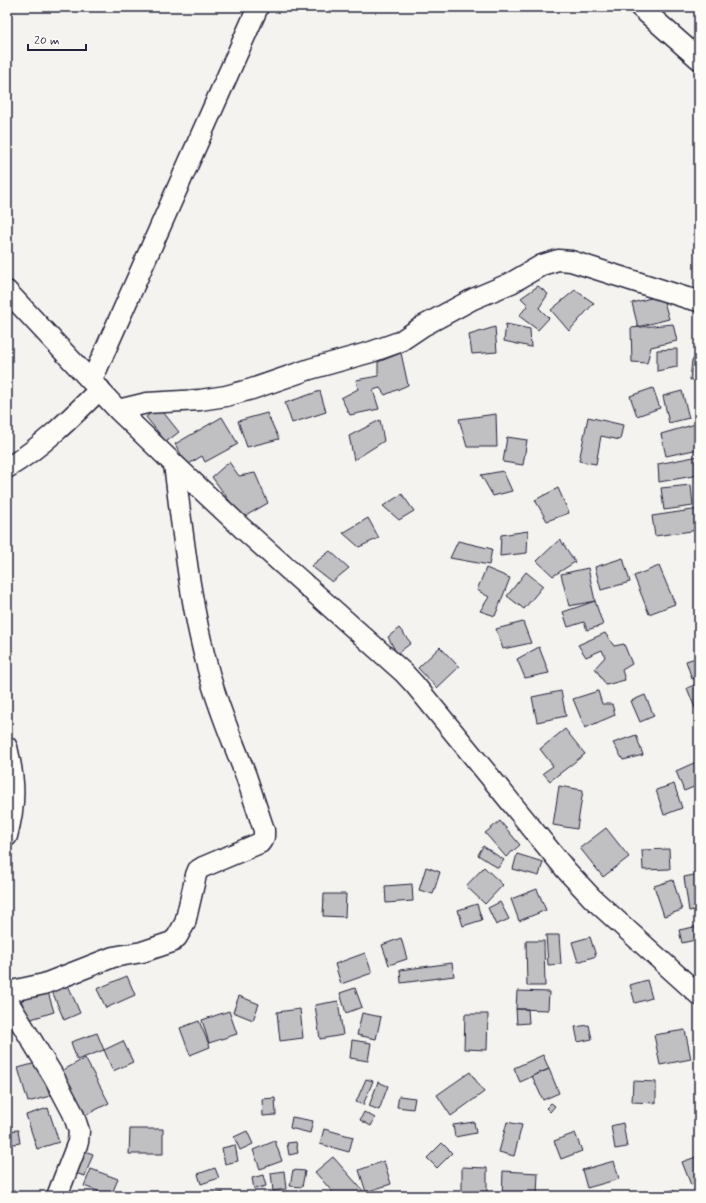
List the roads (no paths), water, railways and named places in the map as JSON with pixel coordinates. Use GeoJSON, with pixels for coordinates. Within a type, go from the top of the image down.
{"type":"FeatureCollection","features":[{"type":"Feature","properties":{"kind":"street"},"geometry":{"type":"LineString","coordinates":[[7,468],[56,433],[96,385],[258,7]]}},
{"type":"Feature","properties":{"kind":"street"},"geometry":{"type":"LineString","coordinates":[[640,7],[699,59]]}},
{"type":"Feature","properties":{"kind":"street"},"geometry":{"type":"LineString","coordinates":[[118,410],[147,402],[194,400],[226,396],[252,389],[310,369],[370,352],[399,342],[473,298],[511,283],[542,265],[558,260],[571,261],[699,301]]}},
{"type":"Feature","properties":{"kind":"street"},"geometry":{"type":"LineString","coordinates":[[7,291],[118,410],[174,464],[242,528],[404,673],[566,870],[592,898],[699,995]]}},
{"type":"Feature","properties":{"kind":"street"},"geometry":{"type":"LineString","coordinates":[[7,992],[44,984],[113,957],[142,952],[172,942],[178,937],[185,923],[198,870],[260,843],[264,837],[264,830],[246,776],[220,709],[198,631],[190,590],[174,464]]}},
{"type":"Feature","properties":{"kind":"street"},"geometry":{"type":"LineString","coordinates":[[7,747],[14,786],[11,820],[7,836]]}},
{"type":"Feature","properties":{"kind":"street"},"geometry":{"type":"LineString","coordinates":[[7,1000],[54,1076],[73,1112],[79,1131],[78,1142],[57,1196]]}}]}
